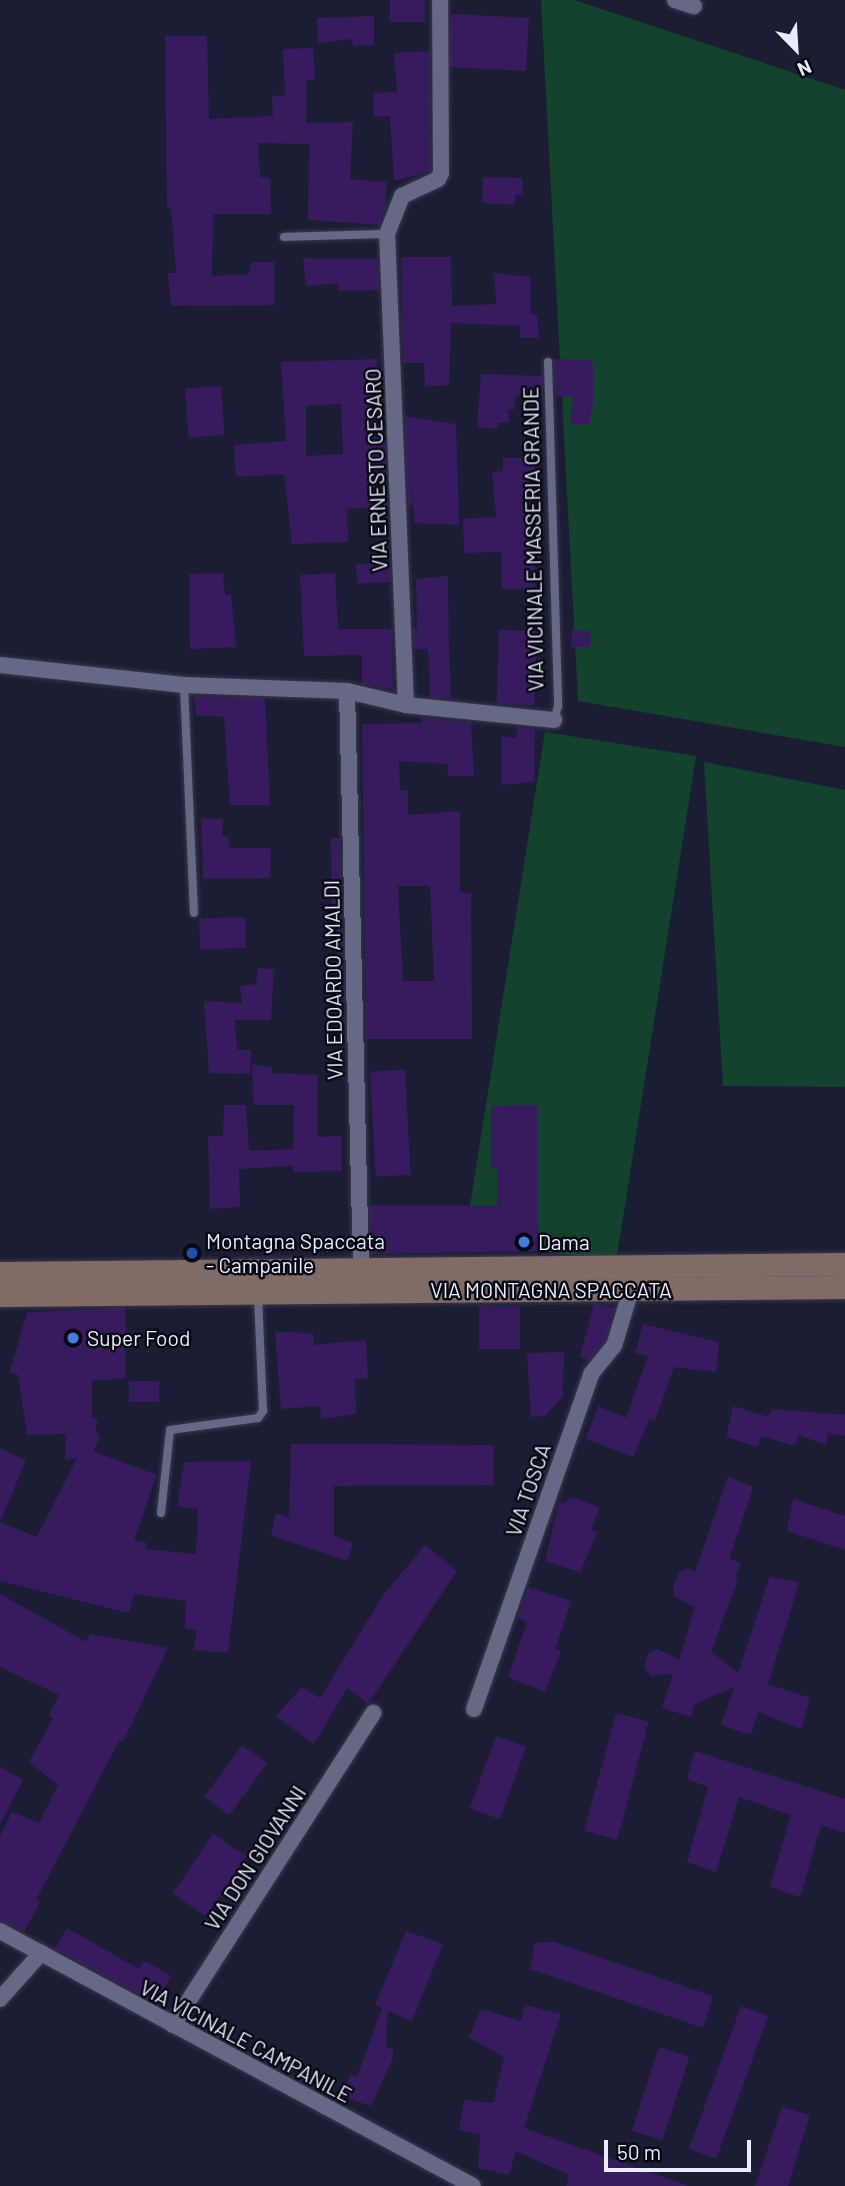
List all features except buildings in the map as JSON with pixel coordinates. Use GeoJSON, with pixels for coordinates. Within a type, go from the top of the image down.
{"type":"FeatureCollection","features":[{"type":"Feature","properties":{"kind":"main road","name":"VIA MONTAGNA SPACCATA"},"geometry":{"type":"LineString","coordinates":[[0,1273],[845,1264]]}},
{"type":"Feature","properties":{"kind":"main road","name":"VIA MONTAGNA SPACCATA"},"geometry":{"type":"LineString","coordinates":[[0,1295],[258,1290],[845,1287]]}},
{"type":"Feature","properties":{"kind":"street","name":"VIA ERNESTO CESARO"},"geometry":{"type":"LineString","coordinates":[[406,705],[387,234],[402,196],[438,179],[441,173],[440,0]]}},
{"type":"Feature","properties":{"kind":"street"},"geometry":{"type":"LineString","coordinates":[[675,0],[694,6]]}},
{"type":"Feature","properties":{"kind":"street","name":"VIA VICINALE MASSERIA GRANDE"},"geometry":{"type":"LineString","coordinates":[[0,665],[184,685],[347,691],[406,705],[554,720]]}},
{"type":"Feature","properties":{"kind":"street","name":"VIA EDOARDO AMALDI"},"geometry":{"type":"LineString","coordinates":[[347,691],[361,1268]]}},
{"type":"Feature","properties":{"kind":"street","name":"VIA TOSCA"},"geometry":{"type":"LineString","coordinates":[[474,1709],[591,1374],[614,1346],[631,1290]]}},
{"type":"Feature","properties":{"kind":"street","name":"VIA DON GIOVANNI"},"geometry":{"type":"LineString","coordinates":[[173,2025],[373,1713]]}},
{"type":"Feature","properties":{"kind":"street","name":"VIA VICINALE CAMPANILE"},"geometry":{"type":"LineString","coordinates":[[0,1931],[473,2186]]}},
{"type":"Feature","properties":{"kind":"street"},"geometry":{"type":"LineString","coordinates":[[0,1999],[41,1953]]}},
{"type":"Feature","properties":{"kind":"lane"},"geometry":{"type":"LineString","coordinates":[[284,237],[387,234]]}},
{"type":"Feature","properties":{"kind":"lane","name":"VIA VICINALE MASSERIA GRANDE"},"geometry":{"type":"LineString","coordinates":[[548,362],[558,706],[554,720]]}},
{"type":"Feature","properties":{"kind":"lane"},"geometry":{"type":"LineString","coordinates":[[184,685],[194,913]]}},
{"type":"Feature","properties":{"kind":"lane"},"geometry":{"type":"LineString","coordinates":[[160,1513],[170,1430],[258,1418],[263,1411],[258,1290]]}},
{"type":"Feature","properties":{"kind":"green space"},"geometry":{"type":"Polygon","coordinates":[[[541,0],[574,0],[845,90],[845,747],[578,701],[541,0]]]}},
{"type":"Feature","properties":{"kind":"green space"},"geometry":{"type":"Polygon","coordinates":[[[545,732],[696,756],[616,1263],[465,1239],[545,732]]]}},
{"type":"Feature","properties":{"kind":"green space"},"geometry":{"type":"Polygon","coordinates":[[[704,762],[845,790],[845,1087],[723,1086],[704,762]]]}},
{"type":"Feature","properties":{"kind":"place","name":"Dama"},"geometry":{"type":"Point","coordinates":[524,1242]}},
{"type":"Feature","properties":{"kind":"place","name":"Montagna Spaccata - Campanile"},"geometry":{"type":"Point","coordinates":[192,1253]}},
{"type":"Feature","properties":{"kind":"place","name":"Super Food"},"geometry":{"type":"Point","coordinates":[73,1338]}}]}
